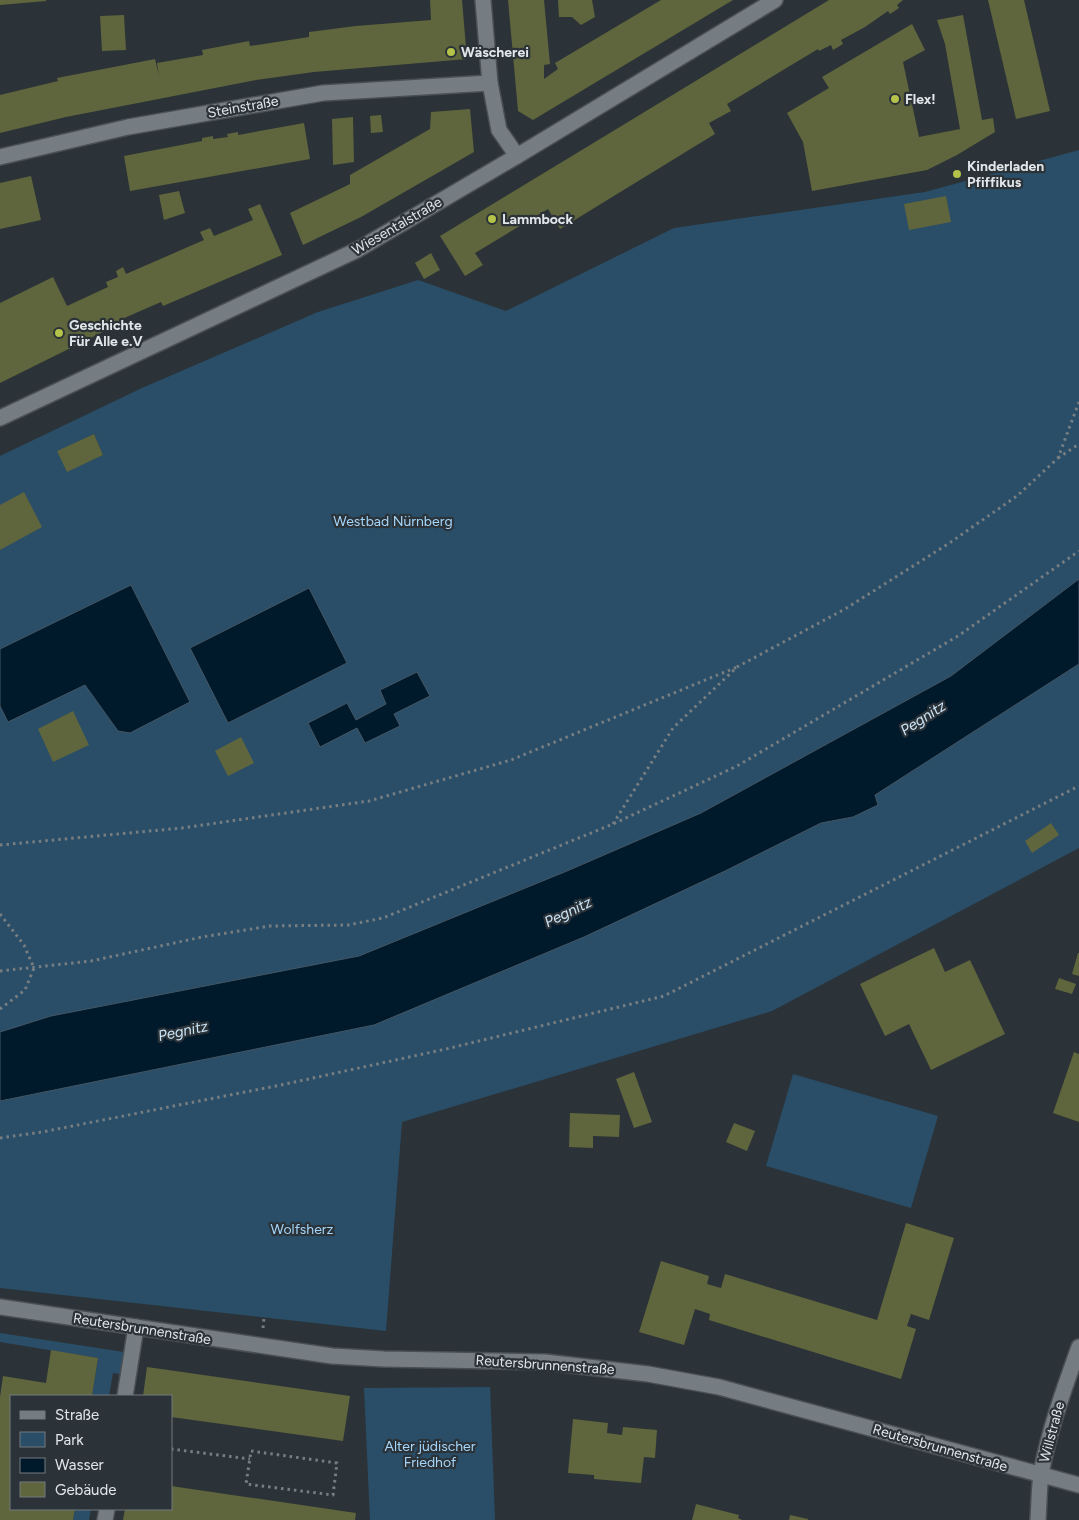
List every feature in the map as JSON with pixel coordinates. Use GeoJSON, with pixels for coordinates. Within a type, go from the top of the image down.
{"type":"FeatureCollection","features":[{"type":"Feature","properties":{"kind":"street"},"geometry":{"type":"LineString","coordinates":[[483,0],[490,82],[499,130],[516,156]]}},
{"type":"Feature","properties":{"kind":"street","name":"Wiesentalstraße"},"geometry":{"type":"LineString","coordinates":[[0,418],[357,250],[775,0]]}},
{"type":"Feature","properties":{"kind":"street","name":"Steinstraße"},"geometry":{"type":"LineString","coordinates":[[0,158],[128,127],[323,93],[490,82]]}},
{"type":"Feature","properties":{"kind":"street","name":"Reutersbrunnenstraße"},"geometry":{"type":"LineString","coordinates":[[0,1307],[332,1356],[384,1359],[545,1362],[648,1374],[728,1389],[1079,1485]]}},
{"type":"Feature","properties":{"kind":"street"},"geometry":{"type":"LineString","coordinates":[[125,1395],[136,1328]]}},
{"type":"Feature","properties":{"kind":"street","name":"Willstraße"},"geometry":{"type":"LineString","coordinates":[[1038,1520],[1041,1475],[1055,1414],[1079,1347]]}},
{"type":"Feature","properties":{"kind":"path"},"geometry":{"type":"LineString","coordinates":[[1058,458],[1079,402]]}},
{"type":"Feature","properties":{"kind":"path"},"geometry":{"type":"LineString","coordinates":[[0,845],[182,828],[369,801],[511,760],[737,667],[845,609],[948,544],[1017,496],[1058,458],[1079,444]]}},
{"type":"Feature","properties":{"kind":"path"},"geometry":{"type":"LineString","coordinates":[[0,971],[91,961],[202,937],[270,926],[348,925],[383,918],[613,824],[738,766],[958,636],[1079,551]]}},
{"type":"Feature","properties":{"kind":"path"},"geometry":{"type":"LineString","coordinates":[[613,824],[673,728],[737,667]]}},
{"type":"Feature","properties":{"kind":"path"},"geometry":{"type":"LineString","coordinates":[[0,1138],[42,1132],[281,1085],[446,1049],[664,996],[1079,786]]}},
{"type":"Feature","properties":{"kind":"path"},"geometry":{"type":"LineString","coordinates":[[0,914],[24,945],[34,968],[25,990],[0,1009]]}},
{"type":"Feature","properties":{"kind":"path"},"geometry":{"type":"LineString","coordinates":[[0,921],[7,924]]}},
{"type":"Feature","properties":{"kind":"path"},"geometry":{"type":"LineString","coordinates":[[172,1449],[250,1459]]}},
{"type":"Feature","properties":{"kind":"path"},"geometry":{"type":"LineString","coordinates":[[251,1451],[337,1462],[333,1495],[246,1484],[250,1459],[251,1451]]}},
{"type":"Feature","properties":{"kind":"green space"},"geometry":{"type":"Polygon","coordinates":[[[1079,150],[1079,579],[951,676],[701,813],[725,871],[821,823],[853,817],[878,804],[875,795],[1079,664],[1079,848],[772,1011],[402,1122],[386,1331],[0,1288],[0,456],[142,388],[318,312],[418,280],[506,311],[674,228],[925,192],[1079,150]],[[94,434],[58,451],[89,461],[103,455],[94,434]]]}},
{"type":"Feature","properties":{"kind":"green space"},"geometry":{"type":"Polygon","coordinates":[[[793,1074],[938,1116],[911,1208],[766,1166],[793,1074]]]}},
{"type":"Feature","properties":{"kind":"green space"},"geometry":{"type":"Polygon","coordinates":[[[0,1333],[124,1352],[120,1374],[113,1373],[109,1395],[92,1395],[98,1358],[0,1342],[0,1333]]]}},
{"type":"Feature","properties":{"kind":"green space","name":"Alter jüdischer Friedhof"},"geometry":{"type":"Polygon","coordinates":[[[490,1387],[495,1520],[370,1520],[364,1388],[490,1387]]]}},
{"type":"Feature","properties":{"kind":"green space"},"geometry":{"type":"Polygon","coordinates":[[[75,1510],[91,1510],[89,1520],[73,1520],[75,1510]]]}},
{"type":"Feature","properties":{"kind":"water","name":"Pegnitz"},"geometry":{"type":"Polygon","coordinates":[[[1079,579],[1079,664],[875,795],[878,805],[853,817],[821,823],[725,871],[584,937],[374,1025],[0,1101],[0,1032],[51,1016],[359,956],[567,871],[701,813],[951,676],[1079,579]]]}},
{"type":"Feature","properties":{"kind":"water"},"geometry":{"type":"Polygon","coordinates":[[[131,585],[190,702],[130,733],[118,731],[85,685],[8,722],[0,706],[0,649],[131,585]]]}},
{"type":"Feature","properties":{"kind":"water"},"geometry":{"type":"Polygon","coordinates":[[[309,588],[347,663],[228,723],[190,648],[309,588]]]}},
{"type":"Feature","properties":{"kind":"water"},"geometry":{"type":"Polygon","coordinates":[[[417,672],[430,696],[394,714],[400,726],[365,743],[357,728],[320,747],[308,723],[347,703],[356,720],[386,704],[380,690],[417,672]]]}},
{"type":"Feature","properties":{"kind":"building"},"geometry":{"type":"Polygon","coordinates":[[[0,0],[46,0],[46,1],[0,5],[0,0]]]}},
{"type":"Feature","properties":{"kind":"building"},"geometry":{"type":"Polygon","coordinates":[[[430,0],[462,0],[467,59],[314,72],[256,80],[66,117],[0,133],[0,95],[58,81],[57,78],[155,59],[159,76],[157,63],[203,55],[202,50],[249,41],[250,46],[309,37],[309,32],[431,20],[430,0]]]}},
{"type":"Feature","properties":{"kind":"building"},"geometry":{"type":"Polygon","coordinates":[[[508,0],[544,0],[550,64],[544,65],[544,79],[558,69],[555,63],[661,0],[733,0],[533,120],[518,111],[508,0]]]}},
{"type":"Feature","properties":{"kind":"building"},"geometry":{"type":"Polygon","coordinates":[[[558,0],[592,0],[595,17],[581,25],[572,17],[559,17],[558,0]]]}},
{"type":"Feature","properties":{"kind":"building"},"geometry":{"type":"Polygon","coordinates":[[[829,0],[903,0],[897,5],[899,8],[890,14],[888,11],[865,27],[841,40],[843,44],[833,50],[831,45],[819,51],[818,49],[727,104],[731,111],[709,123],[715,134],[560,229],[548,209],[475,253],[483,265],[465,276],[440,236],[829,0]]]}},
{"type":"Feature","properties":{"kind":"building"},"geometry":{"type":"Polygon","coordinates":[[[988,0],[1024,0],[1050,111],[1016,119],[988,0]]]}},
{"type":"Feature","properties":{"kind":"building"},"geometry":{"type":"Polygon","coordinates":[[[124,15],[126,50],[102,51],[100,16],[124,15]]]}},
{"type":"Feature","properties":{"kind":"building"},"geometry":{"type":"Polygon","coordinates":[[[963,15],[982,120],[993,118],[995,132],[957,155],[927,170],[812,191],[803,142],[787,113],[829,88],[822,77],[912,24],[925,50],[903,62],[919,137],[960,129],[945,44],[937,20],[963,15]]]}},
{"type":"Feature","properties":{"kind":"building"},"geometry":{"type":"Polygon","coordinates":[[[470,109],[474,152],[361,217],[303,245],[290,213],[350,184],[350,175],[430,129],[431,112],[470,109]]]}},
{"type":"Feature","properties":{"kind":"building"},"geometry":{"type":"Polygon","coordinates":[[[381,115],[383,132],[371,133],[370,116],[381,115]]]}},
{"type":"Feature","properties":{"kind":"building"},"geometry":{"type":"Polygon","coordinates":[[[353,117],[354,162],[333,165],[332,119],[353,117]]]}},
{"type":"Feature","properties":{"kind":"building"},"geometry":{"type":"Polygon","coordinates":[[[304,123],[310,159],[130,191],[124,156],[202,141],[202,138],[213,136],[213,139],[228,137],[227,134],[238,132],[238,135],[304,123]]]}},
{"type":"Feature","properties":{"kind":"building"},"geometry":{"type":"Polygon","coordinates":[[[31,176],[41,220],[0,229],[0,183],[31,176]]]}},
{"type":"Feature","properties":{"kind":"building"},"geometry":{"type":"Polygon","coordinates":[[[179,191],[185,213],[164,220],[159,195],[179,191]]]}},
{"type":"Feature","properties":{"kind":"building"},"geometry":{"type":"Polygon","coordinates":[[[946,196],[951,222],[909,230],[904,204],[946,196]]]}},
{"type":"Feature","properties":{"kind":"building"},"geometry":{"type":"Polygon","coordinates":[[[260,204],[282,255],[163,306],[161,302],[122,319],[123,322],[0,383],[0,303],[53,277],[67,306],[108,287],[106,282],[118,277],[116,271],[123,267],[126,274],[204,240],[200,232],[210,228],[214,236],[253,220],[248,209],[260,204]]]}},
{"type":"Feature","properties":{"kind":"building"},"geometry":{"type":"Polygon","coordinates":[[[431,253],[440,270],[424,279],[415,263],[431,253]]]}},
{"type":"Feature","properties":{"kind":"building"},"geometry":{"type":"Polygon","coordinates":[[[94,434],[103,455],[67,472],[57,451],[94,434]]]}},
{"type":"Feature","properties":{"kind":"building"},"geometry":{"type":"Polygon","coordinates":[[[24,492],[42,527],[0,550],[0,505],[24,492]]]}},
{"type":"Feature","properties":{"kind":"building"},"geometry":{"type":"Polygon","coordinates":[[[73,711],[89,745],[53,762],[38,729],[73,711]]]}},
{"type":"Feature","properties":{"kind":"building"},"geometry":{"type":"Polygon","coordinates":[[[241,737],[254,763],[228,776],[215,751],[241,737]]]}},
{"type":"Feature","properties":{"kind":"building"},"geometry":{"type":"Polygon","coordinates":[[[1051,823],[1059,835],[1032,853],[1025,841],[1051,823]]]}},
{"type":"Feature","properties":{"kind":"building"},"geometry":{"type":"Polygon","coordinates":[[[934,948],[945,972],[970,960],[1005,1034],[931,1070],[909,1024],[885,1036],[860,984],[934,948]]]}},
{"type":"Feature","properties":{"kind":"building"},"geometry":{"type":"Polygon","coordinates":[[[1079,953],[1079,976],[1072,974],[1079,953]]]}},
{"type":"Feature","properties":{"kind":"building"},"geometry":{"type":"Polygon","coordinates":[[[1059,978],[1076,984],[1072,994],[1055,989],[1059,978]]]}},
{"type":"Feature","properties":{"kind":"building"},"geometry":{"type":"Polygon","coordinates":[[[1074,1052],[1079,1054],[1079,1122],[1053,1113],[1074,1052]]]}},
{"type":"Feature","properties":{"kind":"building"},"geometry":{"type":"Polygon","coordinates":[[[634,1072],[652,1122],[634,1128],[616,1079],[634,1072]]]}},
{"type":"Feature","properties":{"kind":"building"},"geometry":{"type":"Polygon","coordinates":[[[570,1113],[620,1115],[619,1137],[593,1136],[593,1148],[569,1147],[570,1113]]]}},
{"type":"Feature","properties":{"kind":"building"},"geometry":{"type":"Polygon","coordinates":[[[734,1123],[755,1131],[747,1151],[726,1142],[734,1123]]]}},
{"type":"Feature","properties":{"kind":"building"},"geometry":{"type":"Polygon","coordinates":[[[906,1223],[954,1238],[929,1320],[911,1314],[907,1326],[916,1329],[901,1379],[709,1320],[710,1314],[695,1309],[684,1345],[639,1332],[661,1261],[709,1276],[707,1284],[721,1288],[725,1274],[877,1320],[906,1223]]]}},
{"type":"Feature","properties":{"kind":"building"},"geometry":{"type":"Polygon","coordinates":[[[51,1350],[98,1358],[92,1395],[10,1395],[10,1510],[75,1510],[73,1520],[0,1520],[0,1397],[3,1376],[46,1383],[51,1350]]]}},
{"type":"Feature","properties":{"kind":"building"},"geometry":{"type":"Polygon","coordinates":[[[147,1367],[350,1396],[343,1441],[172,1417],[172,1395],[143,1395],[147,1367]]]}},
{"type":"Feature","properties":{"kind":"building"},"geometry":{"type":"Polygon","coordinates":[[[573,1419],[608,1423],[607,1433],[622,1435],[623,1427],[657,1430],[655,1458],[644,1457],[641,1483],[594,1479],[594,1475],[568,1473],[573,1419]]]}},
{"type":"Feature","properties":{"kind":"building"},"geometry":{"type":"Polygon","coordinates":[[[172,1486],[356,1513],[355,1520],[123,1520],[125,1510],[172,1510],[172,1486]]]}},
{"type":"Feature","properties":{"kind":"building"},"geometry":{"type":"Polygon","coordinates":[[[696,1504],[739,1515],[738,1518],[742,1520],[692,1520],[696,1504]]]}},
{"type":"Feature","properties":{"kind":"building"},"geometry":{"type":"Polygon","coordinates":[[[790,1515],[808,1519],[808,1520],[789,1520],[790,1515]]]}},
{"type":"Feature","properties":{"kind":"place","name":"Wäscherei"},"geometry":{"type":"Point","coordinates":[451,52]}},
{"type":"Feature","properties":{"kind":"place","name":"Flex!"},"geometry":{"type":"Point","coordinates":[895,99]}},
{"type":"Feature","properties":{"kind":"place","name":"Kinderladen Pfiffikus"},"geometry":{"type":"Point","coordinates":[957,174]}},
{"type":"Feature","properties":{"kind":"place","name":"Lammbock"},"geometry":{"type":"Point","coordinates":[492,219]}},
{"type":"Feature","properties":{"kind":"place","name":"Geschichte Für Alle e.V"},"geometry":{"type":"Point","coordinates":[59,333]}},
{"type":"Feature","properties":{"kind":"park label","name":"Westbad Nürnberg"},"geometry":{"type":"Point","coordinates":[393,521]}},
{"type":"Feature","properties":{"kind":"park label","name":"Wolfsherz"},"geometry":{"type":"Point","coordinates":[302,1229]}}]}
